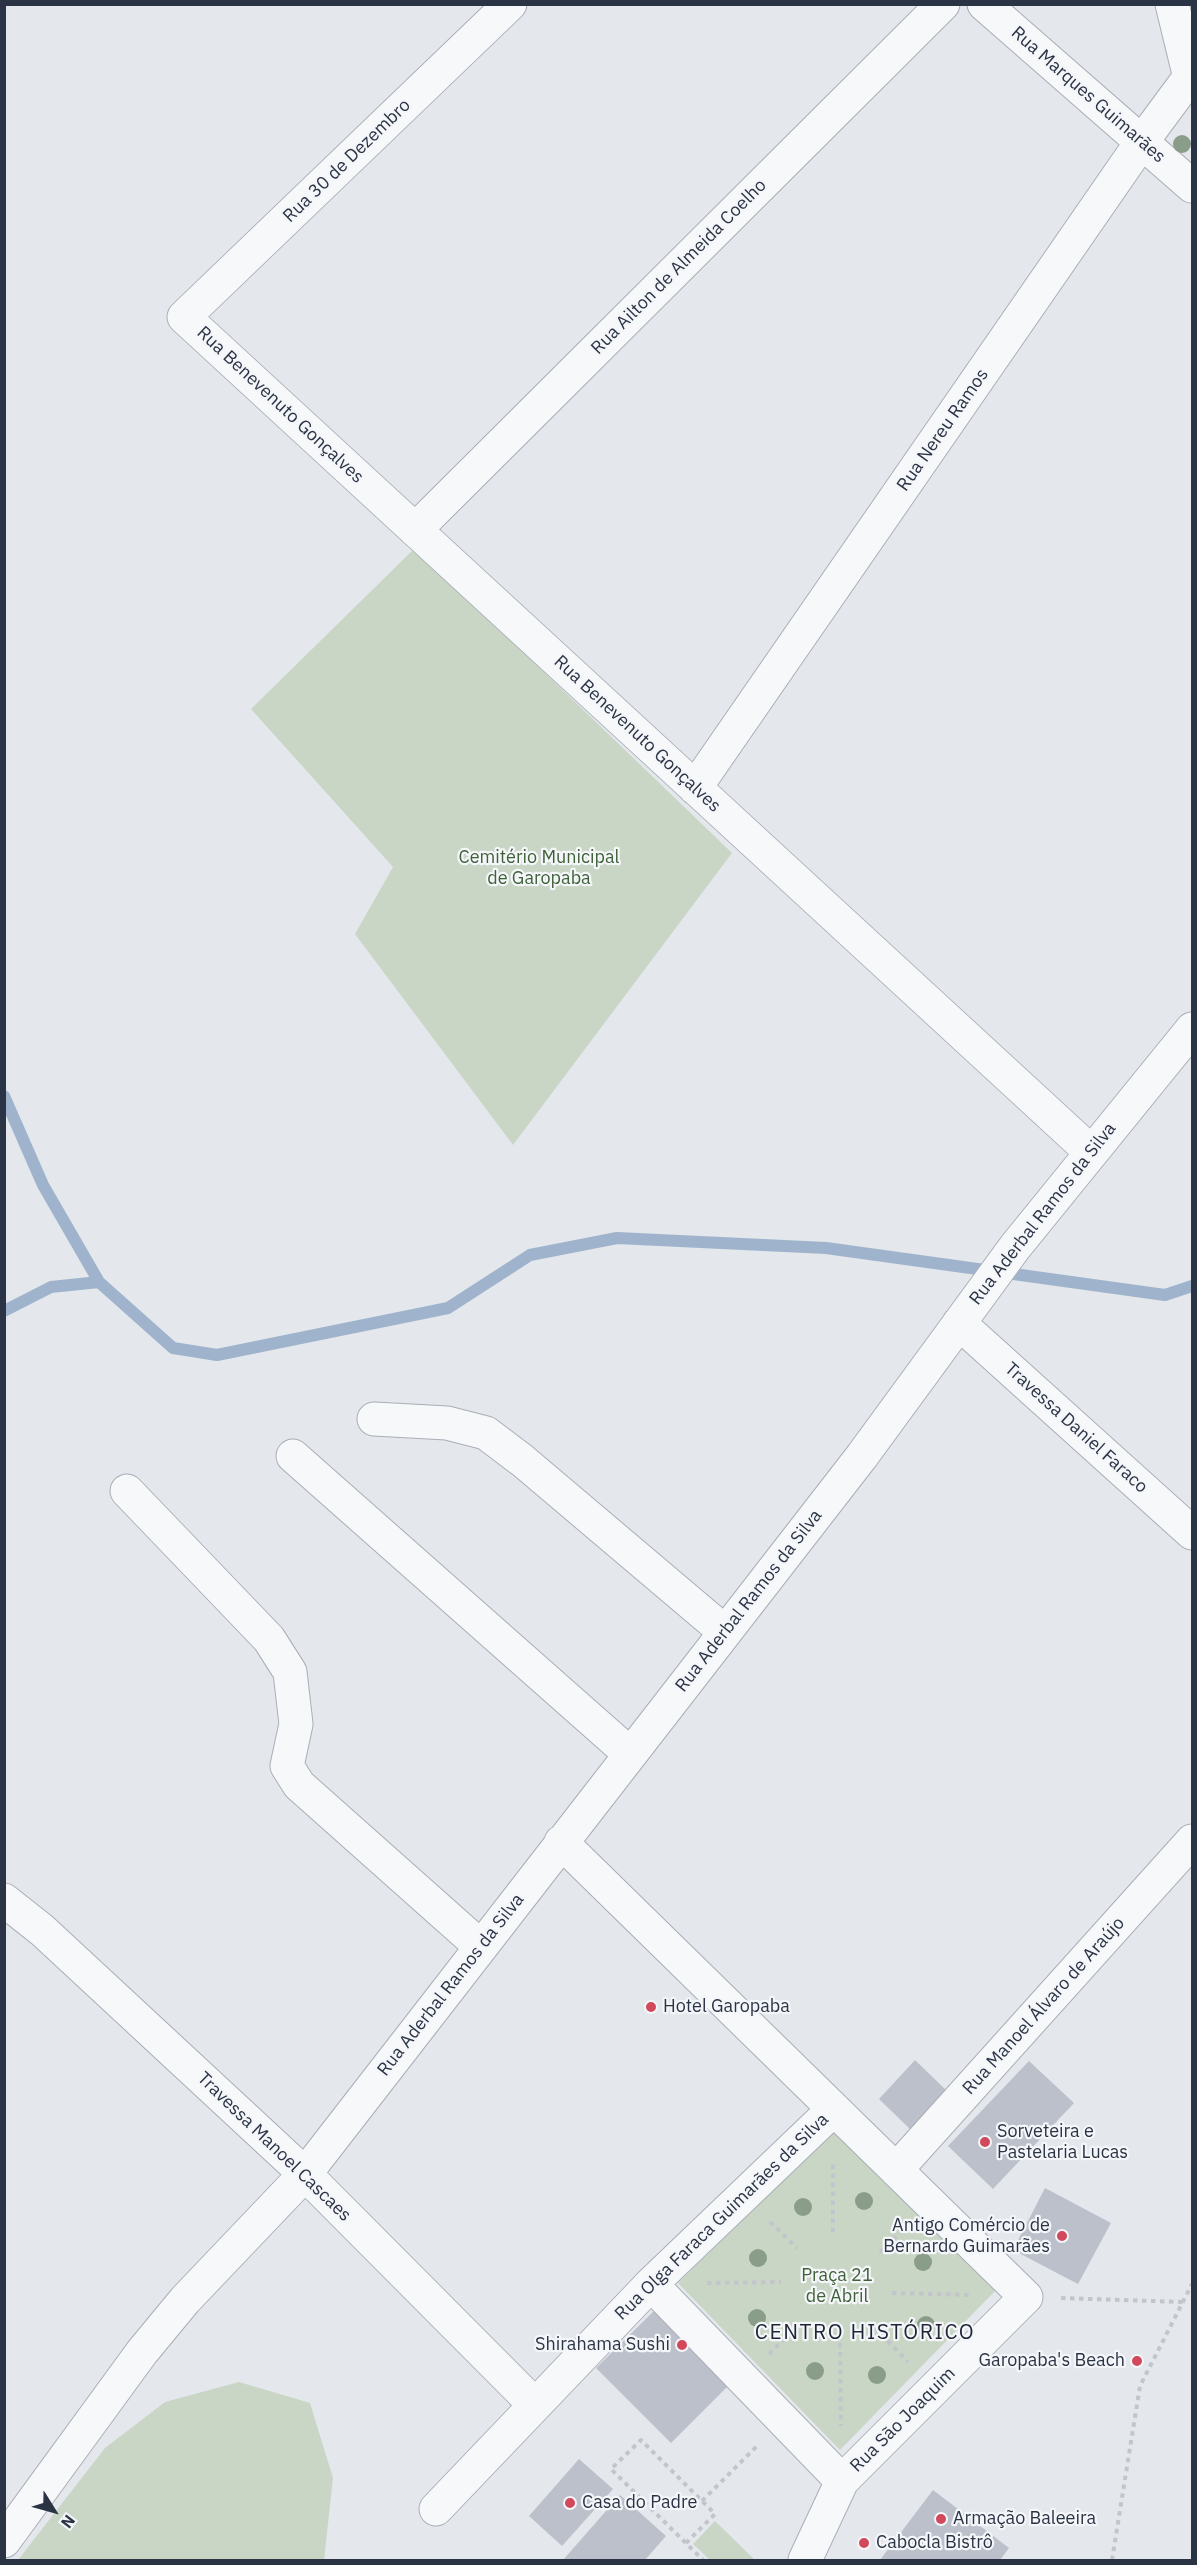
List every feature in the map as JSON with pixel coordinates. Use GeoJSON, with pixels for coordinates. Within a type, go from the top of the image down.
{"type":"FeatureCollection","features":[{"type":"Feature","properties":{"kind":"street","name":"Rua 30 de Dezembro"},"geometry":{"type":"LineString","coordinates":[[184,317],[510,4]]}},
{"type":"Feature","properties":{"kind":"street","name":"Rua Ailton de Almeida Coelho"},"geometry":{"type":"LineString","coordinates":[[415,530],[943,4]]}},
{"type":"Feature","properties":{"kind":"street","name":"Rua Marques Guimarães"},"geometry":{"type":"LineString","coordinates":[[984,4],[1192,186]]}},
{"type":"Feature","properties":{"kind":"street"},"geometry":{"type":"LineString","coordinates":[[1172,4],[1192,79]]}},
{"type":"Feature","properties":{"kind":"street","name":"Rua Nereu Ramos"},"geometry":{"type":"LineString","coordinates":[[695,788],[1141,143],[1192,79]]}},
{"type":"Feature","properties":{"kind":"street","name":"Rua Benevenuto Gonçalves"},"geometry":{"type":"LineString","coordinates":[[184,317],[1090,1152]]}},
{"type":"Feature","properties":{"kind":"street","name":"Rua Aderbal Ramos da Silva"},"geometry":{"type":"LineString","coordinates":[[4,2541],[142,2352],[185,2300],[305,2174],[862,1456],[1015,1246],[1192,1029]]}},
{"type":"Feature","properties":{"kind":"street","name":"Travessa Daniel Faraco"},"geometry":{"type":"LineString","coordinates":[[968,1310],[1192,1533]]}},
{"type":"Feature","properties":{"kind":"street"},"geometry":{"type":"LineString","coordinates":[[374,1419],[447,1423],[486,1433],[523,1461],[725,1632]]}},
{"type":"Feature","properties":{"kind":"street"},"geometry":{"type":"LineString","coordinates":[[293,1456],[630,1754]]}},
{"type":"Feature","properties":{"kind":"street"},"geometry":{"type":"LineString","coordinates":[[127,1491],[269,1639],[290,1672],[296,1724],[287,1766],[299,1785],[480,1946]]}},
{"type":"Feature","properties":{"kind":"street","name":"Rua Manoel Álvaro de Araújo"},"geometry":{"type":"LineString","coordinates":[[896,2170],[1192,1841]]}},
{"type":"Feature","properties":{"kind":"street"},"geometry":{"type":"LineString","coordinates":[[561,1842],[1026,2297]]}},
{"type":"Feature","properties":{"kind":"street","name":"Travessa Manoel Cascaes"},"geometry":{"type":"LineString","coordinates":[[4,1900],[42,1930],[305,2174],[534,2404]]}},
{"type":"Feature","properties":{"kind":"street","name":"Rua Olga Faraca Guimarães da Silva"},"geometry":{"type":"LineString","coordinates":[[436,2509],[651,2284],[834,2109]]}},
{"type":"Feature","properties":{"kind":"street"},"geometry":{"type":"LineString","coordinates":[[651,2284],[842,2481]]}},
{"type":"Feature","properties":{"kind":"street","name":"Rua São Joaquim"},"geometry":{"type":"LineString","coordinates":[[805,2560],[842,2481],[1026,2297]]}},
{"type":"Feature","properties":{"kind":"path"},"geometry":{"type":"LineString","coordinates":[[832,2232],[834,2109]]}},
{"type":"Feature","properties":{"kind":"path"},"geometry":{"type":"LineString","coordinates":[[651,2284],[781,2282]]}},
{"type":"Feature","properties":{"kind":"path"},"geometry":{"type":"LineString","coordinates":[[1112,2560],[1140,2386],[1192,2284]]}},
{"type":"Feature","properties":{"kind":"path"},"geometry":{"type":"LineString","coordinates":[[892,2294],[1183,2302]]}},
{"type":"Feature","properties":{"kind":"path"},"geometry":{"type":"LineString","coordinates":[[875,2328],[933,2389]]}},
{"type":"Feature","properties":{"kind":"path"},"geometry":{"type":"LineString","coordinates":[[840,2343],[842,2481]]}},
{"type":"Feature","properties":{"kind":"path"},"geometry":{"type":"LineString","coordinates":[[702,2501],[783,2419]]}},
{"type":"Feature","properties":{"kind":"path"},"geometry":{"type":"LineString","coordinates":[[686,2544],[715,2514],[641,2440],[611,2469],[686,2544],[703,2560]]}},
{"type":"Feature","properties":{"kind":"green space","name":"Cemitério Municipal de Garopaba"},"geometry":{"type":"Polygon","coordinates":[[[415,548],[732,853],[513,1145],[355,934],[393,867],[251,709],[415,548]]]}},
{"type":"Feature","properties":{"kind":"green space","name":"Praça 21 de Abril"},"geometry":{"type":"Polygon","coordinates":[[[839,2127],[996,2290],[840,2450],[678,2283],[839,2127]]]}},
{"type":"Feature","properties":{"kind":"green space"},"geometry":{"type":"Polygon","coordinates":[[[239,2382],[310,2403],[333,2478],[324,2560],[18,2560],[105,2448],[165,2402],[239,2382]]]}},
{"type":"Feature","properties":{"kind":"green space"},"geometry":{"type":"Polygon","coordinates":[[[715,2521],[755,2560],[710,2560],[693,2544],[715,2521]]]}},
{"type":"Feature","properties":{"kind":"building"},"geometry":{"type":"Polygon","coordinates":[[[915,2060],[948,2092],[912,2131],[879,2099],[915,2060]]]}},
{"type":"Feature","properties":{"kind":"building"},"geometry":{"type":"Polygon","coordinates":[[[1029,2061],[1074,2103],[993,2189],[948,2146],[1029,2061]]]}},
{"type":"Feature","properties":{"kind":"building","name":"Antigo Comércio de Bernardo Guimarães"},"geometry":{"type":"Polygon","coordinates":[[[1045,2188],[1111,2223],[1078,2284],[1013,2250],[1045,2188]]]}},
{"type":"Feature","properties":{"kind":"building"},"geometry":{"type":"Polygon","coordinates":[[[658,2307],[732,2382],[671,2443],[596,2368],[658,2307]]]}},
{"type":"Feature","properties":{"kind":"building","name":"Casa do Padre"},"geometry":{"type":"Polygon","coordinates":[[[579,2459],[613,2489],[562,2546],[529,2516],[579,2459]]]}},
{"type":"Feature","properties":{"kind":"building","name":"Armação Baleeira"},"geometry":{"type":"Polygon","coordinates":[[[933,2490],[1009,2548],[1000,2560],[880,2560],[933,2490]]]}},
{"type":"Feature","properties":{"kind":"building"},"geometry":{"type":"Polygon","coordinates":[[[620,2495],[666,2536],[645,2560],[563,2560],[620,2495]]]}},
{"type":"Feature","properties":{"kind":"waterway"},"geometry":{"type":"LineString","coordinates":[[4,1096],[43,1185],[99,1282],[173,1348],[217,1355],[448,1308],[530,1255],[617,1238],[826,1248],[1165,1295],[1192,1286]]}},
{"type":"Feature","properties":{"kind":"waterway"},"geometry":{"type":"LineString","coordinates":[[4,1311],[51,1287],[99,1282]]}},
{"type":"Feature","properties":{"kind":"place","name":"Hotel Garopaba"},"geometry":{"type":"Point","coordinates":[651,2007]}},
{"type":"Feature","properties":{"kind":"place","name":"Sorveteira e Pastelaria Lucas"},"geometry":{"type":"Point","coordinates":[985,2142]}},
{"type":"Feature","properties":{"kind":"place","name":"Antigo Comércio de Bernardo Guimarães"},"geometry":{"type":"Point","coordinates":[1062,2236]}},
{"type":"Feature","properties":{"kind":"place","name":"Shirahama Sushi"},"geometry":{"type":"Point","coordinates":[682,2345]}},
{"type":"Feature","properties":{"kind":"place","name":"Garopaba's Beach"},"geometry":{"type":"Point","coordinates":[1137,2361]}},
{"type":"Feature","properties":{"kind":"place","name":"Casa do Padre"},"geometry":{"type":"Point","coordinates":[570,2503]}},
{"type":"Feature","properties":{"kind":"place","name":"Armação Baleeira"},"geometry":{"type":"Point","coordinates":[941,2519]}},
{"type":"Feature","properties":{"kind":"place","name":"Cabocla Bistrô"},"geometry":{"type":"Point","coordinates":[864,2543]}},
{"type":"Feature","properties":{"kind":"district","name":"CENTRO HISTÓRICO"},"geometry":{"type":"Point","coordinates":[865,2333]}}]}
